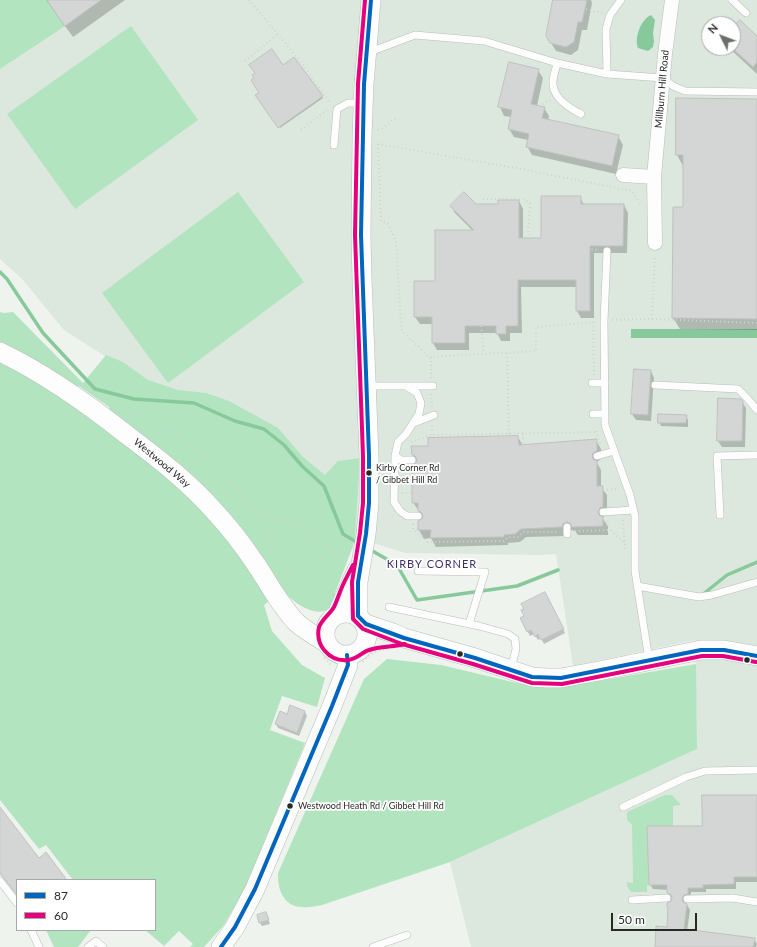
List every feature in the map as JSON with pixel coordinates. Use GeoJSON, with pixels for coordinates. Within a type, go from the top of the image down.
{"type":"FeatureCollection","features":[{"type":"Feature","properties":{"kind":"street"},"geometry":{"type":"LineString","coordinates":[[334,617],[358,560],[366,534],[369,503],[367,386],[362,278],[368,142],[363,103],[371,0]]}},
{"type":"Feature","properties":{"kind":"street","name":"Millburn Hill Road"},"geometry":{"type":"LineString","coordinates":[[655,243],[654,177],[662,85],[672,0]]}},
{"type":"Feature","properties":{"kind":"street"},"geometry":{"type":"LineString","coordinates":[[623,175],[654,177]]}},
{"type":"Feature","properties":{"kind":"street","name":"Westwood Way"},"geometry":{"type":"LineString","coordinates":[[0,352],[40,374],[89,406],[146,448],[175,473],[197,493],[235,534],[296,622],[327,643]]}},
{"type":"Feature","properties":{"kind":"street"},"geometry":{"type":"LineString","coordinates":[[221,947],[235,927],[255,889],[332,706],[348,660],[360,650],[368,637],[362,620],[358,582],[358,560]]}},
{"type":"Feature","properties":{"kind":"street","name":"Westwood Way"},"geometry":{"type":"LineString","coordinates":[[289,612],[300,619],[310,622],[319,622],[334,617]]}},
{"type":"Feature","properties":{"kind":"street"},"geometry":{"type":"LineString","coordinates":[[348,660],[334,651],[325,639],[325,631],[328,622],[343,612],[352,612],[362,620],[393,633],[399,644]]}},
{"type":"Feature","properties":{"kind":"street"},"geometry":{"type":"LineString","coordinates":[[365,644],[391,641],[511,669],[532,677],[547,678],[561,678],[701,650],[724,650],[757,656]]}},
{"type":"Feature","properties":{"kind":"lane"},"geometry":{"type":"LineString","coordinates":[[607,74],[606,29],[610,15],[621,0]]}},
{"type":"Feature","properties":{"kind":"lane"},"geometry":{"type":"LineString","coordinates":[[732,0],[746,13]]}},
{"type":"Feature","properties":{"kind":"lane"},"geometry":{"type":"LineString","coordinates":[[366,57],[375,50],[415,35],[484,41],[557,63],[662,85],[674,86],[685,91],[757,92]]}},
{"type":"Feature","properties":{"kind":"lane"},"geometry":{"type":"LineString","coordinates":[[557,63],[552,83],[556,96],[564,104],[581,114]]}},
{"type":"Feature","properties":{"kind":"lane"},"geometry":{"type":"LineString","coordinates":[[334,145],[335,107],[348,103],[363,103]]}},
{"type":"Feature","properties":{"kind":"lane"},"geometry":{"type":"LineString","coordinates":[[607,251],[604,321],[605,425],[630,495],[635,516],[635,571],[649,660]]}},
{"type":"Feature","properties":{"kind":"lane"},"geometry":{"type":"LineString","coordinates":[[592,383],[605,383]]}},
{"type":"Feature","properties":{"kind":"lane"},"geometry":{"type":"LineString","coordinates":[[655,385],[738,389],[757,410]]}},
{"type":"Feature","properties":{"kind":"lane"},"geometry":{"type":"LineString","coordinates":[[367,386],[433,386]]}},
{"type":"Feature","properties":{"kind":"lane"},"geometry":{"type":"LineString","coordinates":[[406,386],[416,393],[421,403],[419,414],[406,434],[398,442],[395,456],[394,502],[400,511],[407,516],[416,516]]}},
{"type":"Feature","properties":{"kind":"lane"},"geometry":{"type":"LineString","coordinates":[[593,414],[605,414]]}},
{"type":"Feature","properties":{"kind":"lane"},"geometry":{"type":"LineString","coordinates":[[413,423],[434,416]]}},
{"type":"Feature","properties":{"kind":"lane"},"geometry":{"type":"LineString","coordinates":[[597,456],[614,451]]}},
{"type":"Feature","properties":{"kind":"lane"},"geometry":{"type":"LineString","coordinates":[[720,515],[717,456],[757,455]]}},
{"type":"Feature","properties":{"kind":"lane"},"geometry":{"type":"LineString","coordinates":[[395,456],[402,460],[409,460]]}},
{"type":"Feature","properties":{"kind":"lane"},"geometry":{"type":"LineString","coordinates":[[603,512],[633,510]]}},
{"type":"Feature","properties":{"kind":"lane"},"geometry":{"type":"LineString","coordinates":[[418,571],[485,572],[469,624]]}},
{"type":"Feature","properties":{"kind":"lane"},"geometry":{"type":"LineString","coordinates":[[637,586],[699,597],[712,595],[757,582]]}},
{"type":"Feature","properties":{"kind":"lane"},"geometry":{"type":"LineString","coordinates":[[388,607],[508,634],[515,639],[516,648],[511,669]]}},
{"type":"Feature","properties":{"kind":"lane"},"geometry":{"type":"LineString","coordinates":[[623,807],[686,777],[705,771],[757,770]]}},
{"type":"Feature","properties":{"kind":"lane"},"geometry":{"type":"LineString","coordinates":[[0,882],[16,902]]}},
{"type":"Feature","properties":{"kind":"lane"},"geometry":{"type":"LineString","coordinates":[[632,900],[668,898]]}},
{"type":"Feature","properties":{"kind":"lane"},"geometry":{"type":"LineString","coordinates":[[688,899],[733,898],[757,902]]}},
{"type":"Feature","properties":{"kind":"lane"},"geometry":{"type":"LineString","coordinates":[[31,931],[39,947]]}},
{"type":"Feature","properties":{"kind":"lane"},"geometry":{"type":"LineString","coordinates":[[373,947],[407,935]]}},
{"type":"Feature","properties":{"kind":"lane"},"geometry":{"type":"LineString","coordinates":[[88,947],[96,941],[103,947]]}},
{"type":"Feature","properties":{"kind":"path"},"geometry":{"type":"LineString","coordinates":[[249,0],[278,34],[335,107],[301,130]]}},
{"type":"Feature","properties":{"kind":"path"},"geometry":{"type":"LineString","coordinates":[[586,9],[610,15]]}},
{"type":"Feature","properties":{"kind":"path"},"geometry":{"type":"LineString","coordinates":[[245,61],[278,34]]}},
{"type":"Feature","properties":{"kind":"path"},"geometry":{"type":"LineString","coordinates":[[539,106],[556,96]]}},
{"type":"Feature","properties":{"kind":"path"},"geometry":{"type":"LineString","coordinates":[[396,118],[381,129],[371,131],[368,142],[381,221],[388,224],[396,241],[402,331],[429,357],[536,351],[536,327],[604,321],[652,319],[757,323]]}},
{"type":"Feature","properties":{"kind":"path"},"geometry":{"type":"LineString","coordinates":[[368,142],[521,169],[632,191],[643,208]]}},
{"type":"Feature","properties":{"kind":"path"},"geometry":{"type":"LineString","coordinates":[[483,199],[523,199],[530,203],[528,232],[534,239],[588,240],[589,249],[607,251]]}},
{"type":"Feature","properties":{"kind":"path"},"geometry":{"type":"LineString","coordinates":[[652,319],[655,243]]}},
{"type":"Feature","properties":{"kind":"path"},"geometry":{"type":"LineString","coordinates":[[0,319],[45,350],[75,379]]}},
{"type":"Feature","properties":{"kind":"path"},"geometry":{"type":"LineString","coordinates":[[481,326],[484,354]]}},
{"type":"Feature","properties":{"kind":"path"},"geometry":{"type":"LineString","coordinates":[[507,353],[509,434]]}},
{"type":"Feature","properties":{"kind":"path"},"geometry":{"type":"LineString","coordinates":[[116,407],[145,416],[182,437],[202,453],[224,474],[258,514],[281,520],[310,532],[338,555],[358,560]]}},
{"type":"Feature","properties":{"kind":"path"},"geometry":{"type":"LineString","coordinates":[[409,460],[405,450],[410,442],[432,435],[596,432],[604,454]]}},
{"type":"Feature","properties":{"kind":"path"},"geometry":{"type":"LineString","coordinates":[[523,434],[523,445]]}},
{"type":"Feature","properties":{"kind":"path"},"geometry":{"type":"LineString","coordinates":[[603,490],[620,489],[618,483]]}},
{"type":"Feature","properties":{"kind":"path"},"geometry":{"type":"LineString","coordinates":[[401,497],[401,493],[412,493]]}},
{"type":"Feature","properties":{"kind":"path"},"geometry":{"type":"LineString","coordinates":[[623,511],[625,550]]}},
{"type":"Feature","properties":{"kind":"path"},"geometry":{"type":"LineString","coordinates":[[416,516],[413,529],[428,542],[504,541],[508,536],[518,537],[523,532],[611,530],[624,543]]}},
{"type":"Feature","properties":{"kind":"path"},"geometry":{"type":"LineString","coordinates":[[607,530],[608,519],[612,519]]}},
{"type":"Feature","properties":{"kind":"path"},"geometry":{"type":"LineString","coordinates":[[620,521],[624,524]]}},
{"type":"Feature","properties":{"kind":"path"},"geometry":{"type":"LineString","coordinates":[[348,660],[360,667],[365,657],[399,644]]}},
{"type":"Feature","properties":{"kind":"shaded area"},"geometry":{"type":"Polygon","coordinates":[[[0,0],[757,0],[757,947],[471,947],[450,862],[697,749],[695,640],[573,666],[556,554],[405,553],[351,536],[164,391],[64,330],[23,280],[0,259],[0,0]]]}},
{"type":"Feature","properties":{"kind":"shaded area"},"geometry":{"type":"Polygon","coordinates":[[[0,0],[47,0],[65,26],[0,69],[0,0]]]}},
{"type":"Feature","properties":{"kind":"shaded area"},"geometry":{"type":"Polygon","coordinates":[[[651,15],[655,20],[653,33],[654,41],[653,47],[648,51],[638,48],[637,39],[641,25],[647,17],[651,15]]]}},
{"type":"Feature","properties":{"kind":"shaded area"},"geometry":{"type":"Polygon","coordinates":[[[131,26],[198,120],[75,209],[7,114],[131,26]]]}},
{"type":"Feature","properties":{"kind":"shaded area"},"geometry":{"type":"Polygon","coordinates":[[[238,192],[304,282],[168,383],[102,293],[238,192]]]}},
{"type":"Feature","properties":{"kind":"shaded area"},"geometry":{"type":"Polygon","coordinates":[[[0,312],[13,312],[83,383],[106,355],[123,362],[148,380],[178,390],[206,393],[229,401],[278,428],[303,457],[325,475],[338,461],[360,458],[355,536],[353,546],[335,593],[338,596],[332,606],[325,611],[318,612],[297,603],[280,589],[110,411],[109,407],[79,386],[75,389],[0,344],[0,312]]]}},
{"type":"Feature","properties":{"kind":"shaded area"},"geometry":{"type":"Polygon","coordinates":[[[631,329],[757,329],[757,338],[631,338],[631,329]]]}},
{"type":"Feature","properties":{"kind":"shaded area"},"geometry":{"type":"Polygon","coordinates":[[[0,359],[118,434],[220,525],[270,600],[264,605],[272,631],[302,665],[325,678],[317,707],[282,696],[270,730],[305,743],[244,891],[223,926],[204,947],[190,947],[193,944],[179,931],[164,946],[146,931],[156,931],[156,879],[72,879],[46,845],[39,849],[0,800],[0,359]]]}},
{"type":"Feature","properties":{"kind":"shaded area"},"geometry":{"type":"Polygon","coordinates":[[[387,659],[441,665],[521,684],[587,683],[696,664],[697,749],[450,862],[322,905],[307,907],[296,906],[286,900],[280,891],[278,873],[364,679],[387,659]]]}},
{"type":"Feature","properties":{"kind":"shaded area"},"geometry":{"type":"Polygon","coordinates":[[[665,795],[672,795],[681,805],[673,806],[673,826],[647,826],[649,885],[647,885],[647,892],[631,892],[627,886],[627,882],[633,883],[632,825],[627,820],[627,812],[665,795]]]}},
{"type":"Feature","properties":{"kind":"shaded area"},"geometry":{"type":"Polygon","coordinates":[[[46,931],[90,931],[78,947],[54,947],[46,931]]]}},
{"type":"Feature","properties":{"kind":"building"},"geometry":{"type":"Polygon","coordinates":[[[47,0],[101,0],[65,26],[47,0]]]}},
{"type":"Feature","properties":{"kind":"building"},"geometry":{"type":"Polygon","coordinates":[[[553,0],[587,0],[582,22],[578,22],[574,42],[566,47],[550,43],[546,36],[553,0]]]}},
{"type":"Feature","properties":{"kind":"building"},"geometry":{"type":"Polygon","coordinates":[[[741,21],[757,36],[757,62],[753,67],[741,56],[741,21]]]}},
{"type":"Feature","properties":{"kind":"building"},"geometry":{"type":"Polygon","coordinates":[[[272,49],[283,65],[294,57],[323,96],[278,128],[255,95],[259,93],[251,80],[254,78],[252,75],[255,73],[249,65],[272,49]]]}},
{"type":"Feature","properties":{"kind":"building"},"geometry":{"type":"Polygon","coordinates":[[[509,62],[539,69],[531,104],[545,107],[542,118],[619,135],[612,166],[526,147],[529,134],[508,129],[512,110],[498,107],[509,62]]]}},
{"type":"Feature","properties":{"kind":"building"},"geometry":{"type":"Polygon","coordinates":[[[676,98],[757,99],[757,319],[672,318],[673,207],[683,207],[683,155],[676,155],[676,98]]]}},
{"type":"Feature","properties":{"kind":"building"},"geometry":{"type":"Polygon","coordinates":[[[464,192],[476,204],[498,204],[498,200],[519,200],[519,238],[541,238],[541,196],[581,196],[581,204],[624,204],[623,246],[590,246],[590,311],[576,311],[576,280],[518,280],[518,326],[506,326],[506,334],[496,334],[496,326],[465,326],[465,343],[432,343],[432,317],[414,317],[414,281],[435,281],[435,230],[474,230],[450,206],[464,192]]]}},
{"type":"Feature","properties":{"kind":"building"},"geometry":{"type":"Polygon","coordinates":[[[634,369],[651,370],[648,415],[631,414],[634,369]]]}},
{"type":"Feature","properties":{"kind":"building"},"geometry":{"type":"Polygon","coordinates":[[[718,398],[741,399],[743,401],[742,441],[717,441],[718,398]]]}},
{"type":"Feature","properties":{"kind":"building"},"geometry":{"type":"Polygon","coordinates":[[[658,414],[687,415],[686,423],[658,423],[658,414]]]}},
{"type":"Feature","properties":{"kind":"building"},"geometry":{"type":"Polygon","coordinates":[[[518,436],[519,445],[597,439],[597,451],[593,453],[592,457],[597,461],[597,486],[603,486],[603,507],[600,508],[598,512],[599,515],[603,517],[603,526],[572,527],[570,523],[567,522],[563,524],[562,527],[521,529],[515,534],[504,535],[504,537],[430,538],[431,530],[418,530],[418,521],[422,519],[423,516],[421,512],[418,511],[418,503],[412,503],[412,465],[416,463],[417,460],[415,456],[412,455],[411,446],[428,446],[428,438],[518,436]]]}},
{"type":"Feature","properties":{"kind":"building"},"geometry":{"type":"Polygon","coordinates":[[[545,592],[564,629],[541,640],[538,634],[535,637],[531,630],[527,632],[520,618],[524,616],[521,610],[524,609],[521,604],[545,592]]]}},
{"type":"Feature","properties":{"kind":"building"},"geometry":{"type":"Polygon","coordinates":[[[290,705],[305,711],[297,733],[275,724],[280,711],[287,714],[290,705]]]}},
{"type":"Feature","properties":{"kind":"building"},"geometry":{"type":"Polygon","coordinates":[[[702,795],[757,795],[757,877],[734,877],[734,884],[703,885],[703,888],[688,888],[688,894],[684,895],[682,899],[683,902],[687,904],[684,929],[755,938],[753,947],[655,947],[656,926],[667,927],[667,903],[671,901],[672,897],[667,893],[667,885],[649,885],[647,826],[702,826],[702,795]]]}},
{"type":"Feature","properties":{"kind":"building"},"geometry":{"type":"Polygon","coordinates":[[[0,807],[39,858],[46,852],[66,879],[16,879],[16,894],[0,873],[0,807]]]}},
{"type":"Feature","properties":{"kind":"building"},"geometry":{"type":"Polygon","coordinates":[[[266,912],[269,920],[259,923],[257,915],[266,912]]]}},
{"type":"Feature","properties":{"kind":"waterway"},"geometry":{"type":"LineString","coordinates":[[0,272],[7,279],[43,333],[95,389],[134,399],[194,403],[235,421],[264,429],[284,445],[302,466],[324,486],[343,534],[358,543]]}},
{"type":"Feature","properties":{"kind":"waterway"},"geometry":{"type":"LineString","coordinates":[[369,549],[397,565],[417,600],[517,586],[558,570]]}},
{"type":"Feature","properties":{"kind":"waterway"},"geometry":{"type":"LineString","coordinates":[[702,595],[727,575],[757,562]]}},
{"type":"Feature","properties":{"kind":"transit line","name":"60"},"geometry":{"type":"LineString","coordinates":[[365,0],[358,84],[355,235],[363,456],[363,503],[352,582],[353,619],[363,629],[402,644],[473,664],[532,683],[562,684],[702,656],[723,656],[756,662]]}},
{"type":"Feature","properties":{"kind":"transit line","name":"87"},"geometry":{"type":"LineString","coordinates":[[371,0],[364,84],[361,235],[369,456],[369,503],[366,534],[358,582],[358,616],[366,624],[404,638],[475,658],[532,677],[561,678],[701,650],[724,650],[757,656]]}},
{"type":"Feature","properties":{"kind":"transit line","name":"60"},"geometry":{"type":"LineString","coordinates":[[353,565],[343,584],[334,607],[319,627],[318,634],[321,646],[329,655],[341,660],[348,660],[373,649],[405,644]]}},
{"type":"Feature","properties":{"kind":"transit line","name":"87"},"geometry":{"type":"LineString","coordinates":[[221,947],[235,927],[255,889],[332,706],[348,665],[347,655]]}},
{"type":"Feature","properties":{"kind":"place","name":"Kirby Corner Rd / Gibbet Hill Rd"},"geometry":{"type":"Point","coordinates":[369,473]}},
{"type":"Feature","properties":{"kind":"place","name":"Westwood Heath Rd / Gibbet Hill Rd"},"geometry":{"type":"Point","coordinates":[290,806]}},
{"type":"Feature","properties":{"kind":"district","name":"KIRBY CORNER"},"geometry":{"type":"Point","coordinates":[432,564]}}]}
